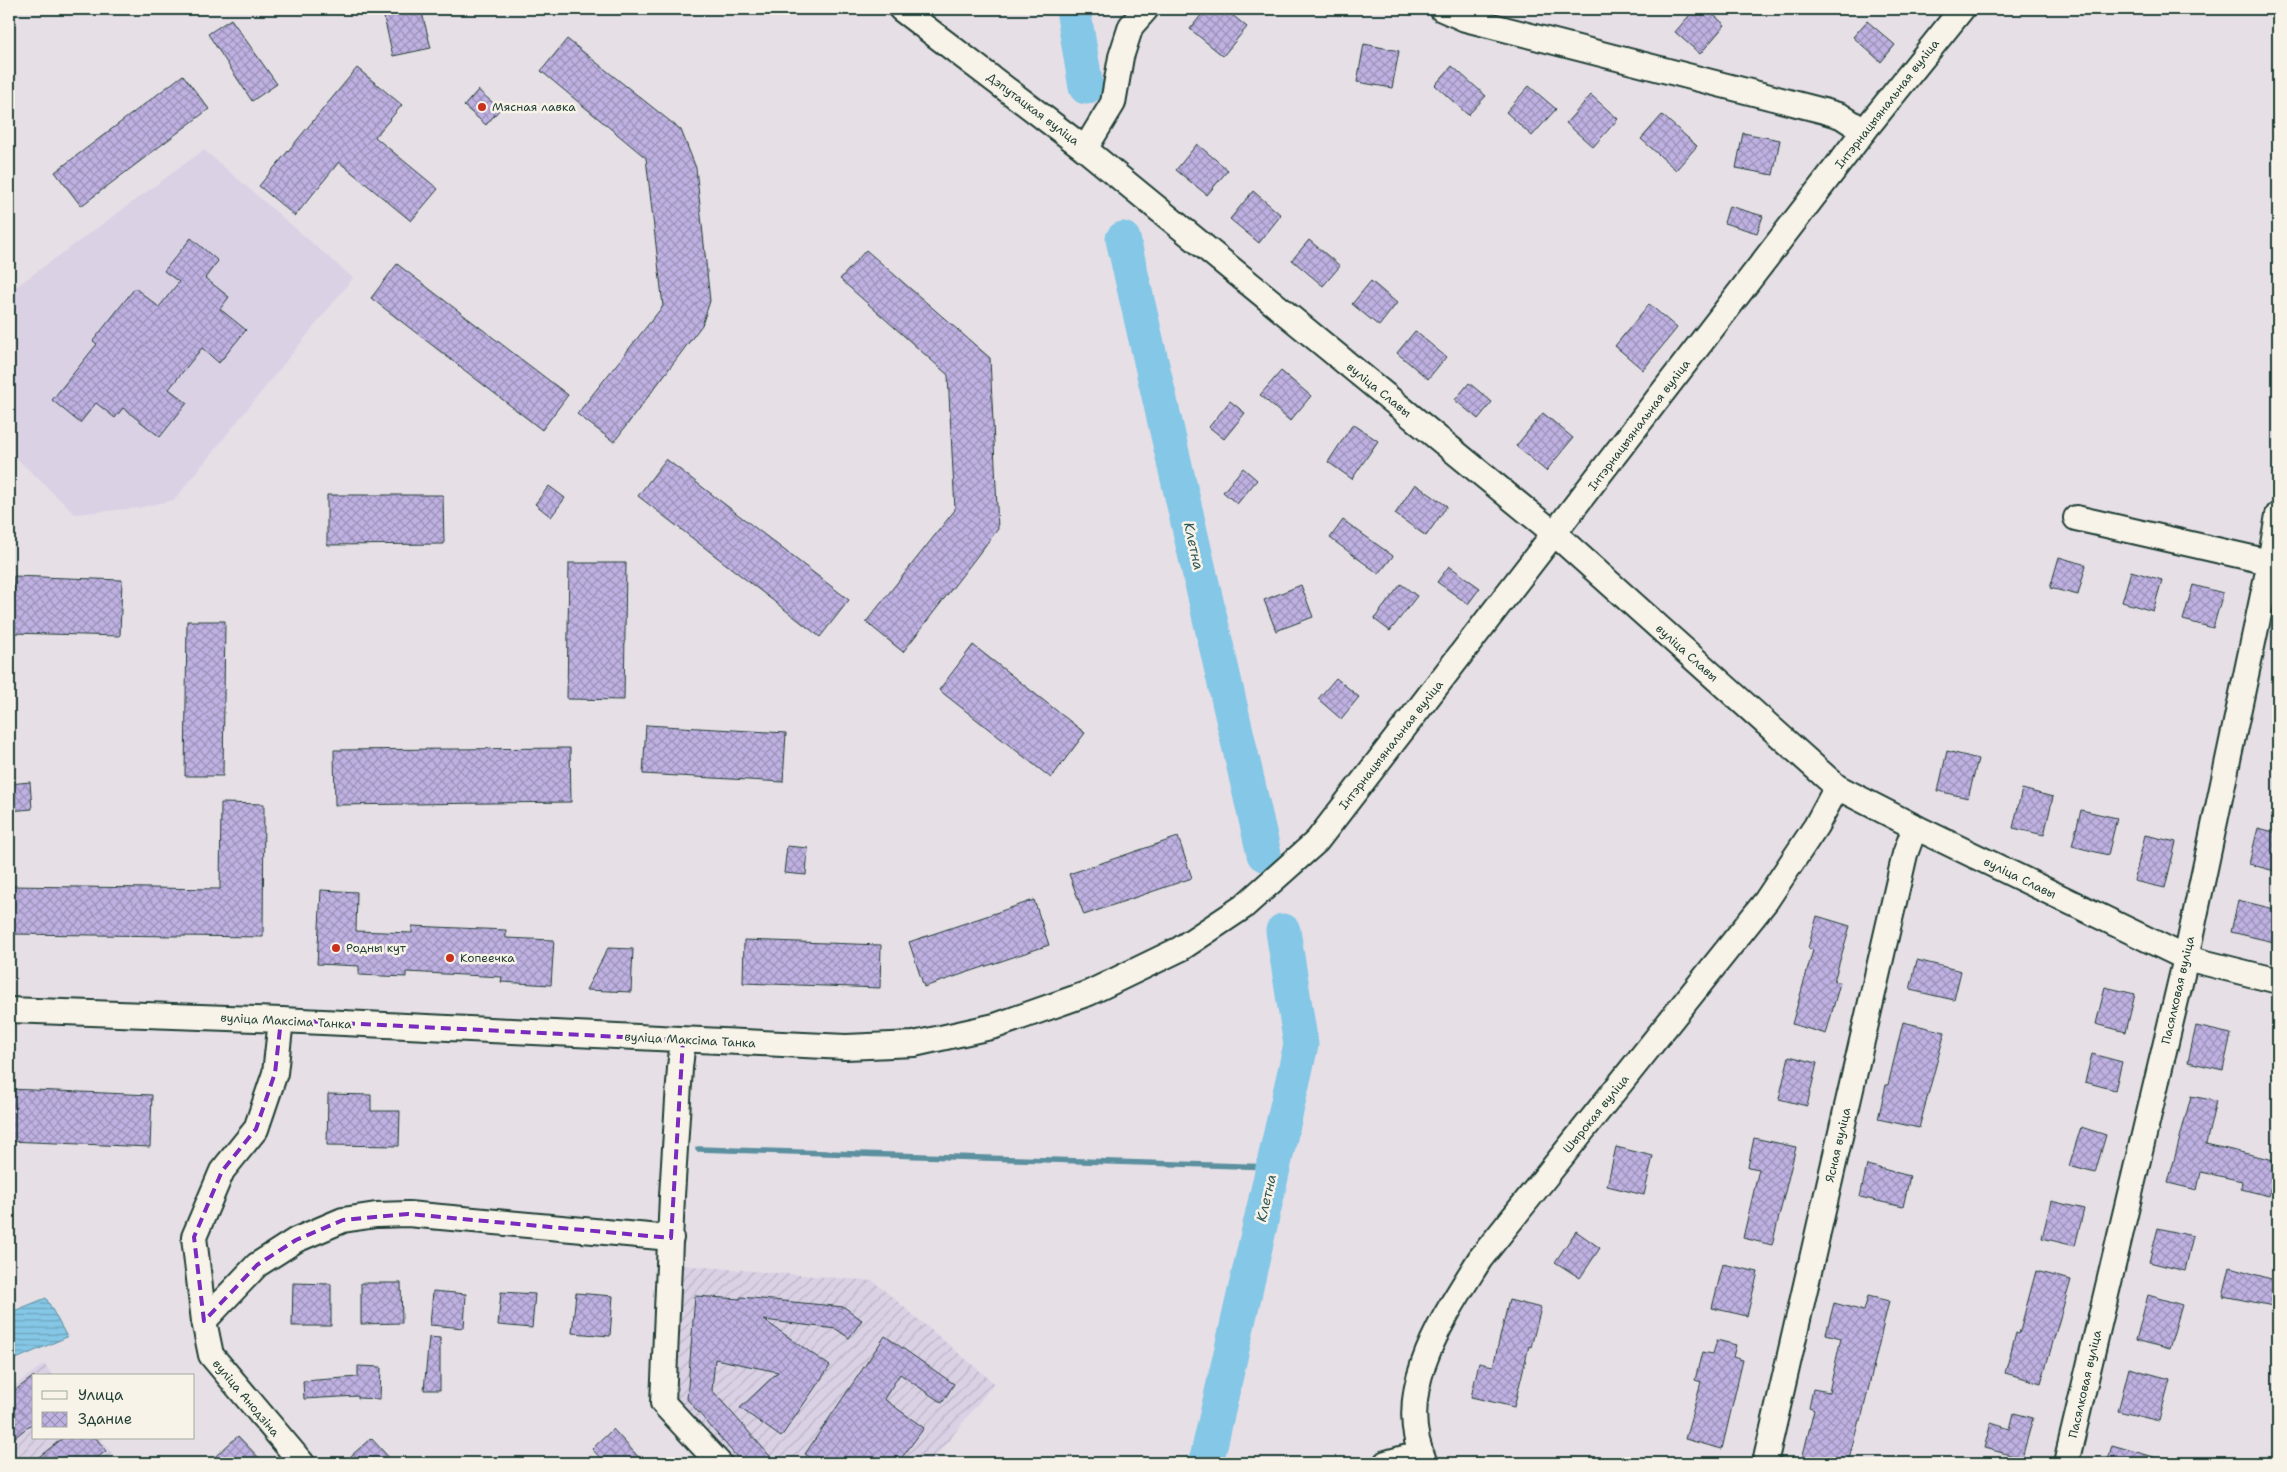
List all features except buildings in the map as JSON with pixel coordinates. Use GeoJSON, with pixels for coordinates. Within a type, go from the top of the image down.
{"type":"FeatureCollection","features":[{"type":"Feature","properties":{"kind":"street","name":"Дэпутацкая вуліца"},"geometry":{"type":"LineString","coordinates":[[901,9],[1085,149],[1163,213]]}},
{"type":"Feature","properties":{"kind":"street"},"geometry":{"type":"LineString","coordinates":[[1085,149],[1112,103],[1121,57],[1131,26],[1146,9]]}},
{"type":"Feature","properties":{"kind":"street"},"geometry":{"type":"LineString","coordinates":[[1442,9],[1465,19],[1824,111],[1841,116],[1864,131]]}},
{"type":"Feature","properties":{"kind":"street","name":"Інтэрнацыянальная вуліца"},"geometry":{"type":"LineString","coordinates":[[1317,841],[1864,131],[1962,9]]}},
{"type":"Feature","properties":{"kind":"street","name":"вуліца Славы"},"geometry":{"type":"LineString","coordinates":[[1163,213],[1555,534],[1837,787],[1914,827],[2186,958],[2278,980]]}},
{"type":"Feature","properties":{"kind":"street","name":"Пасялковая вуліца"},"geometry":{"type":"LineString","coordinates":[[2066,1463],[2186,958],[2274,563],[2278,515]]}},
{"type":"Feature","properties":{"kind":"street"},"geometry":{"type":"LineString","coordinates":[[2076,518],[2274,563]]}},
{"type":"Feature","properties":{"kind":"street","name":"Шырокая вуліца"},"geometry":{"type":"LineString","coordinates":[[1423,1460],[1414,1435],[1414,1407],[1422,1369],[1446,1315],[1480,1258],[1766,901],[1816,826],[1837,787]]}},
{"type":"Feature","properties":{"kind":"street","name":"Ясная вуліца"},"geometry":{"type":"LineString","coordinates":[[1765,1463],[1905,854],[1914,827]]}},
{"type":"Feature","properties":{"kind":"street","name":"вуліца Максіма Танка"},"geometry":{"type":"LineString","coordinates":[[9,1010],[280,1020],[846,1047],[914,1044],[995,1026],[1089,993],[1180,949],[1243,907],[1317,841]]}},
{"type":"Feature","properties":{"kind":"street"},"geometry":{"type":"LineString","coordinates":[[204,1321],[194,1237],[222,1171],[256,1128],[275,1073],[280,1020]]}},
{"type":"Feature","properties":{"kind":"street"},"geometry":{"type":"LineString","coordinates":[[683,1040],[663,1403],[719,1463]]}},
{"type":"Feature","properties":{"kind":"street"},"geometry":{"type":"LineString","coordinates":[[204,1321],[257,1265],[296,1240],[344,1220],[376,1215],[408,1214],[671,1238]]}},
{"type":"Feature","properties":{"kind":"street","name":"вуліца Анодзіна"},"geometry":{"type":"LineString","coordinates":[[204,1321],[211,1355],[302,1463]]}},
{"type":"Feature","properties":{"kind":"street"},"geometry":{"type":"LineString","coordinates":[[1386,1463],[1404,1458],[1423,1460]]}},
{"type":"Feature","properties":{"kind":"highlighted area"},"geometry":{"type":"Polygon","coordinates":[[[281,1020],[683,1040],[671,1238],[408,1214],[343,1220],[296,1240],[257,1265],[204,1321],[194,1237],[222,1171],[256,1129],[275,1073],[281,1020]]]}},
{"type":"Feature","properties":{"kind":"shaded area"},"geometry":{"type":"Polygon","coordinates":[[[204,150],[353,278],[174,500],[137,508],[75,514],[9,451],[9,292],[204,150]]]}},
{"type":"Feature","properties":{"kind":"shaded area"},"geometry":{"type":"Polygon","coordinates":[[[680,1265],[873,1281],[994,1383],[931,1463],[733,1463],[673,1400],[680,1265]]]}},
{"type":"Feature","properties":{"kind":"shaded area"},"geometry":{"type":"Polygon","coordinates":[[[44,1364],[52,1374],[32,1374],[32,1440],[102,1440],[119,1463],[9,1463],[9,1390],[44,1364]]]}},
{"type":"Feature","properties":{"kind":"water"},"geometry":{"type":"Polygon","coordinates":[[[46,1298],[67,1337],[9,1362],[9,1313],[46,1298]]]}},
{"type":"Feature","properties":{"kind":"waterway","name":"Клетна"},"geometry":{"type":"LineString","coordinates":[[1073,9],[1086,87]]}},
{"type":"Feature","properties":{"kind":"waterway","name":"Клетна"},"geometry":{"type":"LineString","coordinates":[[1123,239],[1264,854]]}},
{"type":"Feature","properties":{"kind":"waterway","name":"Клетна"},"geometry":{"type":"LineString","coordinates":[[1206,1463],[1301,1045],[1283,931]]}},
{"type":"Feature","properties":{"kind":"waterway"},"geometry":{"type":"LineString","coordinates":[[698,1149],[1273,1167]]}},
{"type":"Feature","properties":{"kind":"place","name":"Мясная лавка"},"geometry":{"type":"Point","coordinates":[482,107]}},
{"type":"Feature","properties":{"kind":"place","name":"Родны кут"},"geometry":{"type":"Point","coordinates":[336,948]}},
{"type":"Feature","properties":{"kind":"place","name":"Копеечка"},"geometry":{"type":"Point","coordinates":[450,958]}}]}
